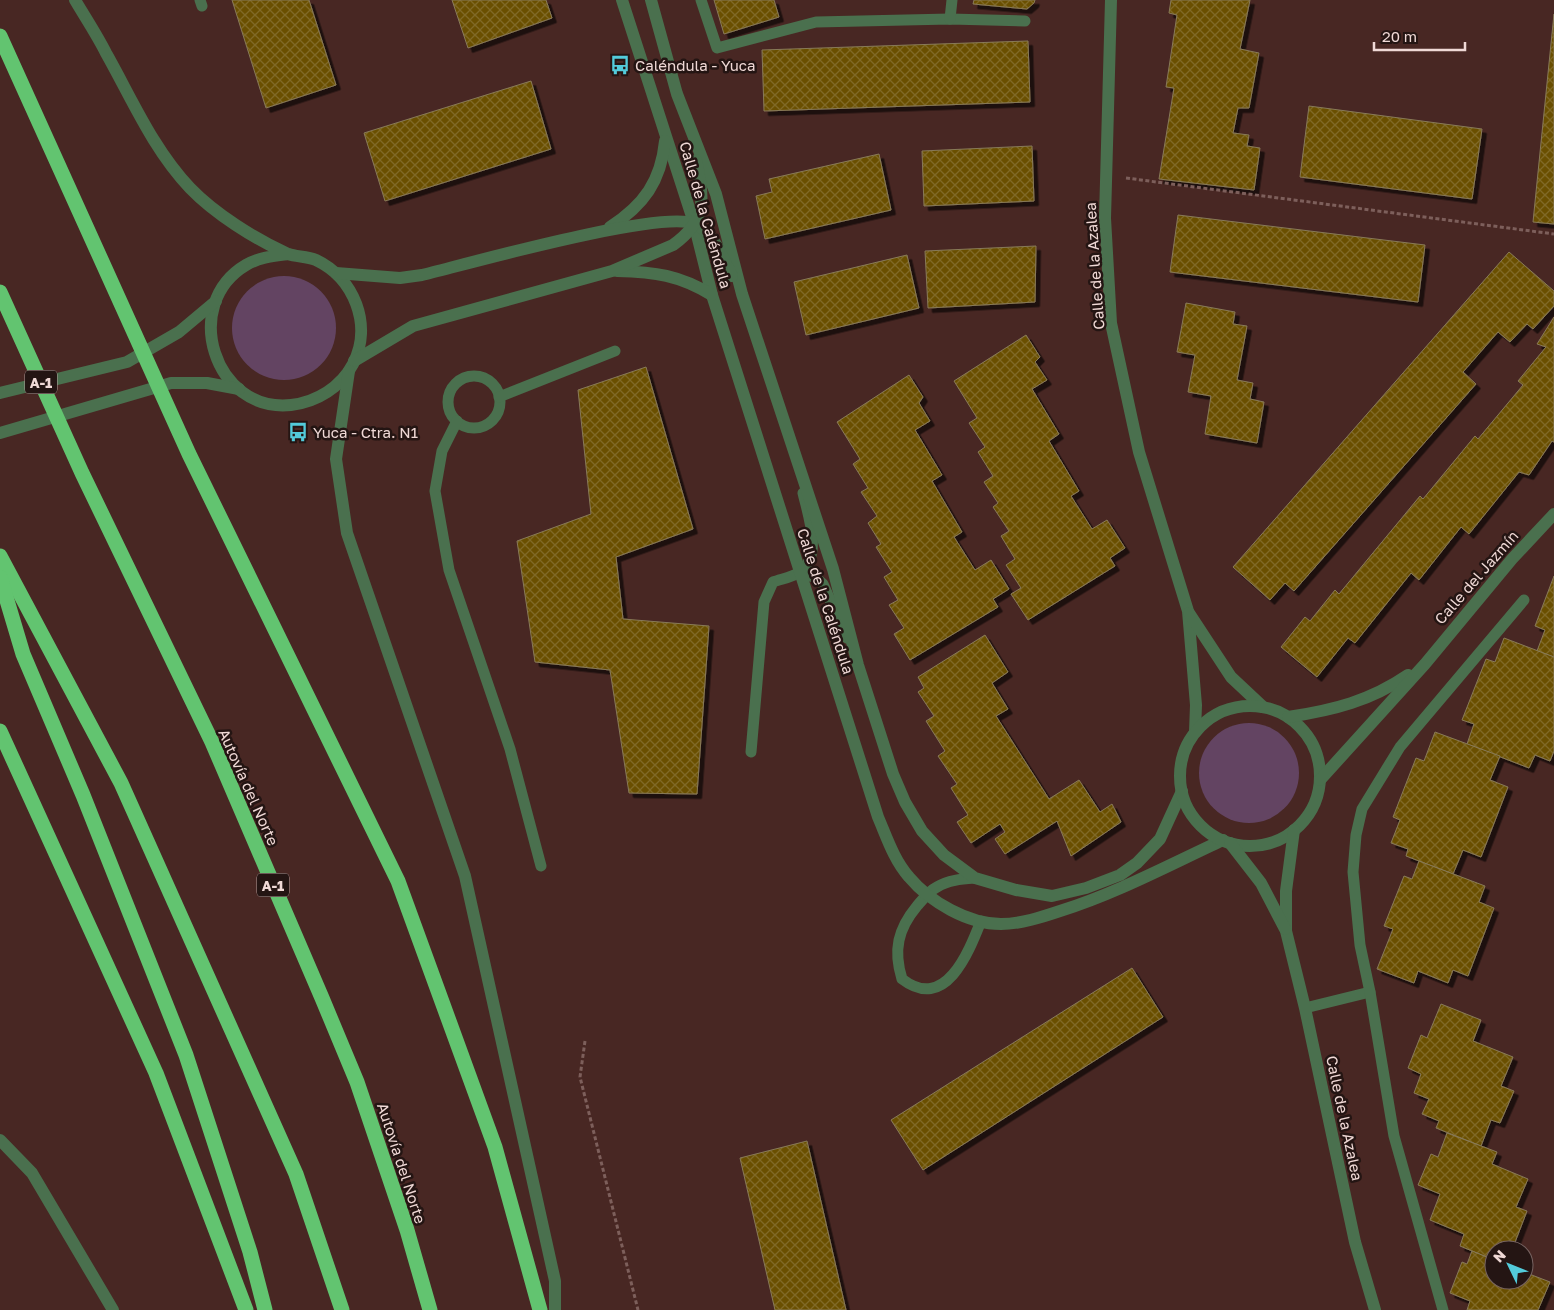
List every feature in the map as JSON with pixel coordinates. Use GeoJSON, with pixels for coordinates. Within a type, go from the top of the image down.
{"type":"FeatureCollection","features":[{"type":"Feature","properties":{"kind":"highway"},"geometry":{"type":"LineString","coordinates":[[0,26],[8,54]]}},
{"type":"Feature","properties":{"kind":"highway"},"geometry":{"type":"LineString","coordinates":[[0,36],[189,454],[398,881],[495,1147],[540,1310]]}},
{"type":"Feature","properties":{"kind":"highway","name":"Autovía del Norte"},"geometry":{"type":"LineString","coordinates":[[0,292],[82,473],[212,742],[357,1082],[430,1310]]}},
{"type":"Feature","properties":{"kind":"highway"},"geometry":{"type":"LineString","coordinates":[[0,556],[121,783],[296,1174],[342,1310]]}},
{"type":"Feature","properties":{"kind":"highway"},"geometry":{"type":"LineString","coordinates":[[0,577],[23,654],[83,795],[186,1055],[250,1252],[265,1310]]}},
{"type":"Feature","properties":{"kind":"highway"},"geometry":{"type":"LineString","coordinates":[[0,731],[156,1073],[246,1310]]}},
{"type":"Feature","properties":{"kind":"street"},"geometry":{"type":"LineString","coordinates":[[75,0],[106,51],[148,132],[190,188],[228,220],[289,254],[315,260],[336,273],[351,292],[360,314],[361,338],[352,366],[336,459],[348,533],[465,876],[555,1281],[555,1310]]}},
{"type":"Feature","properties":{"kind":"street"},"geometry":{"type":"LineString","coordinates":[[84,0],[106,51]]}},
{"type":"Feature","properties":{"kind":"street","name":"Calle de la Caléndula"},"geometry":{"type":"LineString","coordinates":[[622,0],[694,224],[712,295],[878,817],[896,858],[908,877],[926,895],[957,913],[1001,924],[1036,919],[1068,908],[1128,886],[1227,842]]}},
{"type":"Feature","properties":{"kind":"street","name":"Calle de la Caléndula"},"geometry":{"type":"LineString","coordinates":[[651,0],[688,127],[716,194],[742,294],[833,569],[858,665],[893,774],[905,802],[922,831],[944,855],[975,878],[1016,890],[1052,896],[1086,888],[1120,875],[1137,862],[1160,838],[1182,791]]}},
{"type":"Feature","properties":{"kind":"street","name":"Calle de la Azalea"},"geometry":{"type":"LineString","coordinates":[[1111,0],[1105,218],[1111,323],[1139,452],[1188,611],[1196,705],[1195,732]]}},
{"type":"Feature","properties":{"kind":"street"},"geometry":{"type":"LineString","coordinates":[[0,433],[171,383],[207,384],[239,389],[263,401],[289,405],[307,402],[323,395],[338,384],[352,366],[413,326],[612,271],[673,245],[682,239],[701,214],[703,200],[688,127]]}},
{"type":"Feature","properties":{"kind":"street"},"geometry":{"type":"LineString","coordinates":[[604,231],[627,216],[659,176],[666,136]]}},
{"type":"Feature","properties":{"kind":"street"},"geometry":{"type":"LineString","coordinates":[[336,273],[400,278],[422,275],[604,231],[662,221],[694,224],[714,242],[742,294]]}},
{"type":"Feature","properties":{"kind":"street"},"geometry":{"type":"LineString","coordinates":[[239,389],[225,375],[216,358],[211,339],[211,320],[216,301],[228,280],[246,266],[266,256],[289,254]]}},
{"type":"Feature","properties":{"kind":"street"},"geometry":{"type":"LineString","coordinates":[[612,271],[656,272],[691,282],[712,295]]}},
{"type":"Feature","properties":{"kind":"street"},"geometry":{"type":"LineString","coordinates":[[0,393],[127,362],[179,332],[216,301]]}},
{"type":"Feature","properties":{"kind":"street","name":"Calle del Jazmín"},"geometry":{"type":"LineString","coordinates":[[1320,780],[1425,664],[1474,602],[1554,514]]}},
{"type":"Feature","properties":{"kind":"street","name":"Calle de la Azalea"},"geometry":{"type":"LineString","coordinates":[[1188,611],[1231,677],[1263,707]]}},
{"type":"Feature","properties":{"kind":"street","name":"Calle del Jazmín"},"geometry":{"type":"LineString","coordinates":[[1288,716],[1314,713],[1364,700],[1384,691],[1425,664]]}},
{"type":"Feature","properties":{"kind":"street"},"geometry":{"type":"LineString","coordinates":[[1236,707],[1263,707],[1288,716],[1312,742],[1319,761],[1320,780],[1314,804],[1307,816],[1294,830],[1273,842],[1252,846],[1227,842],[1208,832],[1190,812],[1182,791],[1180,771],[1184,753],[1195,732],[1216,715],[1236,707]]}},
{"type":"Feature","properties":{"kind":"street","name":"Calle de la Azalea"},"geometry":{"type":"LineString","coordinates":[[1286,931],[1286,891],[1294,830]]}},
{"type":"Feature","properties":{"kind":"street","name":"Calle de la Azalea"},"geometry":{"type":"LineString","coordinates":[[1227,842],[1261,883],[1286,931],[1305,1008],[1355,1242],[1375,1310]]}},
{"type":"Feature","properties":{"kind":"street"},"geometry":{"type":"LineString","coordinates":[[0,1140],[32,1173],[113,1310]]}},
{"type":"Feature","properties":{"kind":"lane"},"geometry":{"type":"LineString","coordinates":[[702,0],[717,48],[816,22],[950,19],[1025,21]]}},
{"type":"Feature","properties":{"kind":"lane"},"geometry":{"type":"LineString","coordinates":[[950,19],[952,0]]}},
{"type":"Feature","properties":{"kind":"lane"},"geometry":{"type":"LineString","coordinates":[[499,397],[615,351]]}},
{"type":"Feature","properties":{"kind":"lane"},"geometry":{"type":"LineString","coordinates":[[474,376],[482,377],[496,388],[499,397],[497,412],[487,424],[471,428],[457,422],[448,406],[448,397],[457,382],[474,376]]}},
{"type":"Feature","properties":{"kind":"lane"},"geometry":{"type":"LineString","coordinates":[[457,422],[442,450],[436,491],[449,570],[510,749],[541,866]]}},
{"type":"Feature","properties":{"kind":"lane"},"geometry":{"type":"LineString","coordinates":[[751,752],[764,602],[773,582],[800,572],[808,562],[813,539],[790,442]]}},
{"type":"Feature","properties":{"kind":"lane"},"geometry":{"type":"LineString","coordinates":[[800,572],[816,578],[824,584],[858,665]]}},
{"type":"Feature","properties":{"kind":"lane"},"geometry":{"type":"LineString","coordinates":[[1443,1310],[1394,1136],[1370,992],[1360,945],[1353,872],[1356,835],[1362,808],[1400,747],[1524,600]]}},
{"type":"Feature","properties":{"kind":"lane"},"geometry":{"type":"LineString","coordinates":[[975,878],[956,880],[937,886],[926,895],[906,918],[896,948],[902,979],[913,988],[926,989],[943,985],[969,950],[981,920]]}},
{"type":"Feature","properties":{"kind":"lane"},"geometry":{"type":"LineString","coordinates":[[1305,1008],[1370,992]]}},
{"type":"Feature","properties":{"kind":"path"},"geometry":{"type":"LineString","coordinates":[[1106,175],[1554,234]]}},
{"type":"Feature","properties":{"kind":"path"},"geometry":{"type":"LineString","coordinates":[[586,1041],[580,1077],[638,1310]]}},
{"type":"Feature","properties":{"kind":"shaded area"},"geometry":{"type":"Polygon","coordinates":[[[284,276],[304,280],[321,291],[332,308],[336,328],[332,348],[321,365],[304,376],[284,380],[264,376],[247,365],[236,348],[232,328],[236,308],[247,291],[264,280],[284,276]]]}},
{"type":"Feature","properties":{"kind":"shaded area"},"geometry":{"type":"Polygon","coordinates":[[[1249,723],[1268,727],[1285,737],[1295,754],[1299,773],[1295,792],[1285,809],[1268,819],[1249,823],[1230,819],[1213,809],[1203,792],[1199,773],[1203,754],[1213,737],[1230,727],[1249,723]]]}},
{"type":"Feature","properties":{"kind":"building"},"geometry":{"type":"Polygon","coordinates":[[[232,0],[309,0],[336,85],[266,108],[232,0]]]}},
{"type":"Feature","properties":{"kind":"building"},"geometry":{"type":"Polygon","coordinates":[[[452,0],[546,0],[552,18],[468,48],[452,0]]]}},
{"type":"Feature","properties":{"kind":"building"},"geometry":{"type":"Polygon","coordinates":[[[714,0],[774,0],[779,17],[724,34],[714,0]]]}},
{"type":"Feature","properties":{"kind":"building"},"geometry":{"type":"Polygon","coordinates":[[[974,0],[1035,0],[1027,9],[973,4],[974,0]]]}},
{"type":"Feature","properties":{"kind":"building"},"geometry":{"type":"Polygon","coordinates":[[[1171,0],[1250,0],[1240,49],[1259,53],[1249,108],[1238,108],[1233,133],[1249,135],[1247,146],[1260,148],[1254,190],[1159,179],[1174,88],[1166,87],[1177,15],[1169,13],[1171,0]]]}},
{"type":"Feature","properties":{"kind":"building"},"geometry":{"type":"Polygon","coordinates":[[[1554,14],[1554,224],[1533,222],[1554,14]]]}},
{"type":"Feature","properties":{"kind":"building"},"geometry":{"type":"Polygon","coordinates":[[[1028,41],[1030,102],[764,111],[762,50],[1028,41]]]}},
{"type":"Feature","properties":{"kind":"building"},"geometry":{"type":"Polygon","coordinates":[[[531,81],[551,149],[385,201],[364,133],[531,81]]]}},
{"type":"Feature","properties":{"kind":"building"},"geometry":{"type":"Polygon","coordinates":[[[1309,106],[1482,129],[1472,199],[1300,177],[1309,106]]]}},
{"type":"Feature","properties":{"kind":"building"},"geometry":{"type":"Polygon","coordinates":[[[1032,146],[1034,201],[924,206],[922,151],[1032,146]]]}},
{"type":"Feature","properties":{"kind":"building"},"geometry":{"type":"Polygon","coordinates":[[[879,154],[891,210],[765,239],[756,196],[772,192],[769,179],[879,154]]]}},
{"type":"Feature","properties":{"kind":"building"},"geometry":{"type":"Polygon","coordinates":[[[1178,215],[1425,245],[1418,302],[1170,272],[1178,215]]]}},
{"type":"Feature","properties":{"kind":"building"},"geometry":{"type":"Polygon","coordinates":[[[1036,246],[1035,302],[928,308],[925,251],[1036,246]]]}},
{"type":"Feature","properties":{"kind":"building"},"geometry":{"type":"Polygon","coordinates":[[[1509,252],[1554,291],[1554,306],[1533,329],[1527,324],[1510,342],[1498,332],[1463,372],[1476,384],[1294,591],[1285,583],[1270,600],[1233,567],[1509,252]]]}},
{"type":"Feature","properties":{"kind":"building"},"geometry":{"type":"Polygon","coordinates":[[[907,255],[919,308],[806,335],[794,282],[907,255]]]}},
{"type":"Feature","properties":{"kind":"building"},"geometry":{"type":"Polygon","coordinates":[[[1186,303],[1235,312],[1233,324],[1247,326],[1237,380],[1253,383],[1250,399],[1264,402],[1257,443],[1205,434],[1211,396],[1188,392],[1195,355],[1177,352],[1186,303]]]}},
{"type":"Feature","properties":{"kind":"building"},"geometry":{"type":"Polygon","coordinates":[[[1554,317],[1554,442],[1552,441],[1529,475],[1519,472],[1469,534],[1461,527],[1419,580],[1411,573],[1355,643],[1348,638],[1317,677],[1281,647],[1305,617],[1310,621],[1335,590],[1339,594],[1420,496],[1423,499],[1475,436],[1478,439],[1523,385],[1518,381],[1546,347],[1537,344],[1554,317]]]}},
{"type":"Feature","properties":{"kind":"building"},"geometry":{"type":"Polygon","coordinates":[[[1026,335],[1040,357],[1035,362],[1047,380],[1032,389],[1059,434],[1049,441],[1079,491],[1071,496],[1092,529],[1107,520],[1125,548],[1110,558],[1115,566],[1028,620],[1011,594],[1021,588],[1006,565],[1015,559],[1001,536],[1009,531],[993,507],[998,503],[984,482],[993,476],[978,452],[985,447],[969,423],[977,418],[954,381],[1026,335]]]}},
{"type":"Feature","properties":{"kind":"building"},"geometry":{"type":"Polygon","coordinates":[[[646,367],[693,529],[616,557],[623,619],[709,626],[697,794],[629,793],[610,670],[535,662],[517,541],[591,514],[578,390],[646,367]]]}},
{"type":"Feature","properties":{"kind":"building"},"geometry":{"type":"Polygon","coordinates":[[[909,375],[923,397],[919,403],[930,421],[915,430],[942,475],[932,481],[962,532],[954,537],[975,570],[991,560],[1009,589],[993,599],[998,607],[910,660],[894,634],[904,628],[889,605],[898,600],[884,577],[892,572],[876,547],[881,544],[868,523],[877,516],[861,492],[868,488],[853,464],[860,459],[837,422],[909,375]]]}},
{"type":"Feature","properties":{"kind":"building"},"geometry":{"type":"Polygon","coordinates":[[[1554,576],[1554,657],[1537,651],[1545,630],[1535,626],[1554,576]]]}},
{"type":"Feature","properties":{"kind":"building"},"geometry":{"type":"Polygon","coordinates":[[[985,635],[1008,672],[992,683],[1008,709],[996,716],[1049,799],[1079,780],[1100,812],[1112,804],[1121,822],[1071,856],[1057,821],[1005,854],[995,839],[1005,832],[1000,824],[971,843],[957,822],[968,815],[951,788],[957,784],[938,756],[945,751],[926,721],[934,716],[918,692],[924,688],[918,677],[985,635]]]}},
{"type":"Feature","properties":{"kind":"building"},"geometry":{"type":"Polygon","coordinates":[[[1504,638],[1554,657],[1554,751],[1550,761],[1535,755],[1529,768],[1467,744],[1474,724],[1462,720],[1486,659],[1495,662],[1504,638]]]}},
{"type":"Feature","properties":{"kind":"building"},"geometry":{"type":"Polygon","coordinates":[[[1435,732],[1500,756],[1490,780],[1508,787],[1481,857],[1463,850],[1453,874],[1406,856],[1408,849],[1391,843],[1400,820],[1393,817],[1416,758],[1424,761],[1435,732]]]}},
{"type":"Feature","properties":{"kind":"building"},"geometry":{"type":"Polygon","coordinates":[[[1419,861],[1485,886],[1479,902],[1494,908],[1468,976],[1453,970],[1448,983],[1418,971],[1414,983],[1377,969],[1393,929],[1384,926],[1404,876],[1412,879],[1419,861]]]}},
{"type":"Feature","properties":{"kind":"building"},"geometry":{"type":"Polygon","coordinates":[[[1132,968],[1163,1017],[923,1170],[891,1120],[1132,968]]]}},
{"type":"Feature","properties":{"kind":"building"},"geometry":{"type":"Polygon","coordinates":[[[1441,1004],[1481,1020],[1473,1041],[1513,1057],[1501,1086],[1514,1091],[1500,1123],[1491,1120],[1481,1146],[1436,1128],[1439,1121],[1422,1114],[1429,1099],[1414,1093],[1421,1074],[1408,1068],[1421,1035],[1427,1038],[1441,1004]]]}},
{"type":"Feature","properties":{"kind":"building"},"geometry":{"type":"Polygon","coordinates":[[[1447,1133],[1497,1152],[1492,1164],[1528,1179],[1516,1207],[1527,1211],[1516,1240],[1484,1240],[1484,1256],[1460,1246],[1464,1234],[1430,1220],[1440,1194],[1418,1185],[1431,1154],[1438,1157],[1447,1133]]]}},
{"type":"Feature","properties":{"kind":"building"},"geometry":{"type":"Polygon","coordinates":[[[807,1141],[846,1310],[775,1310],[740,1158],[807,1141]]]}},
{"type":"Feature","properties":{"kind":"building"},"geometry":{"type":"Polygon","coordinates":[[[1472,1251],[1484,1256],[1484,1290],[1534,1290],[1534,1276],[1550,1282],[1538,1310],[1467,1310],[1470,1301],[1450,1293],[1462,1262],[1467,1264],[1472,1251]]]}},
{"type":"Feature","properties":{"kind":"place","name":"Caléndula - Yuca"},"geometry":{"type":"Point","coordinates":[620,65]}},
{"type":"Feature","properties":{"kind":"place","name":"Yuca - Ctra. N1"},"geometry":{"type":"Point","coordinates":[298,432]}}]}
